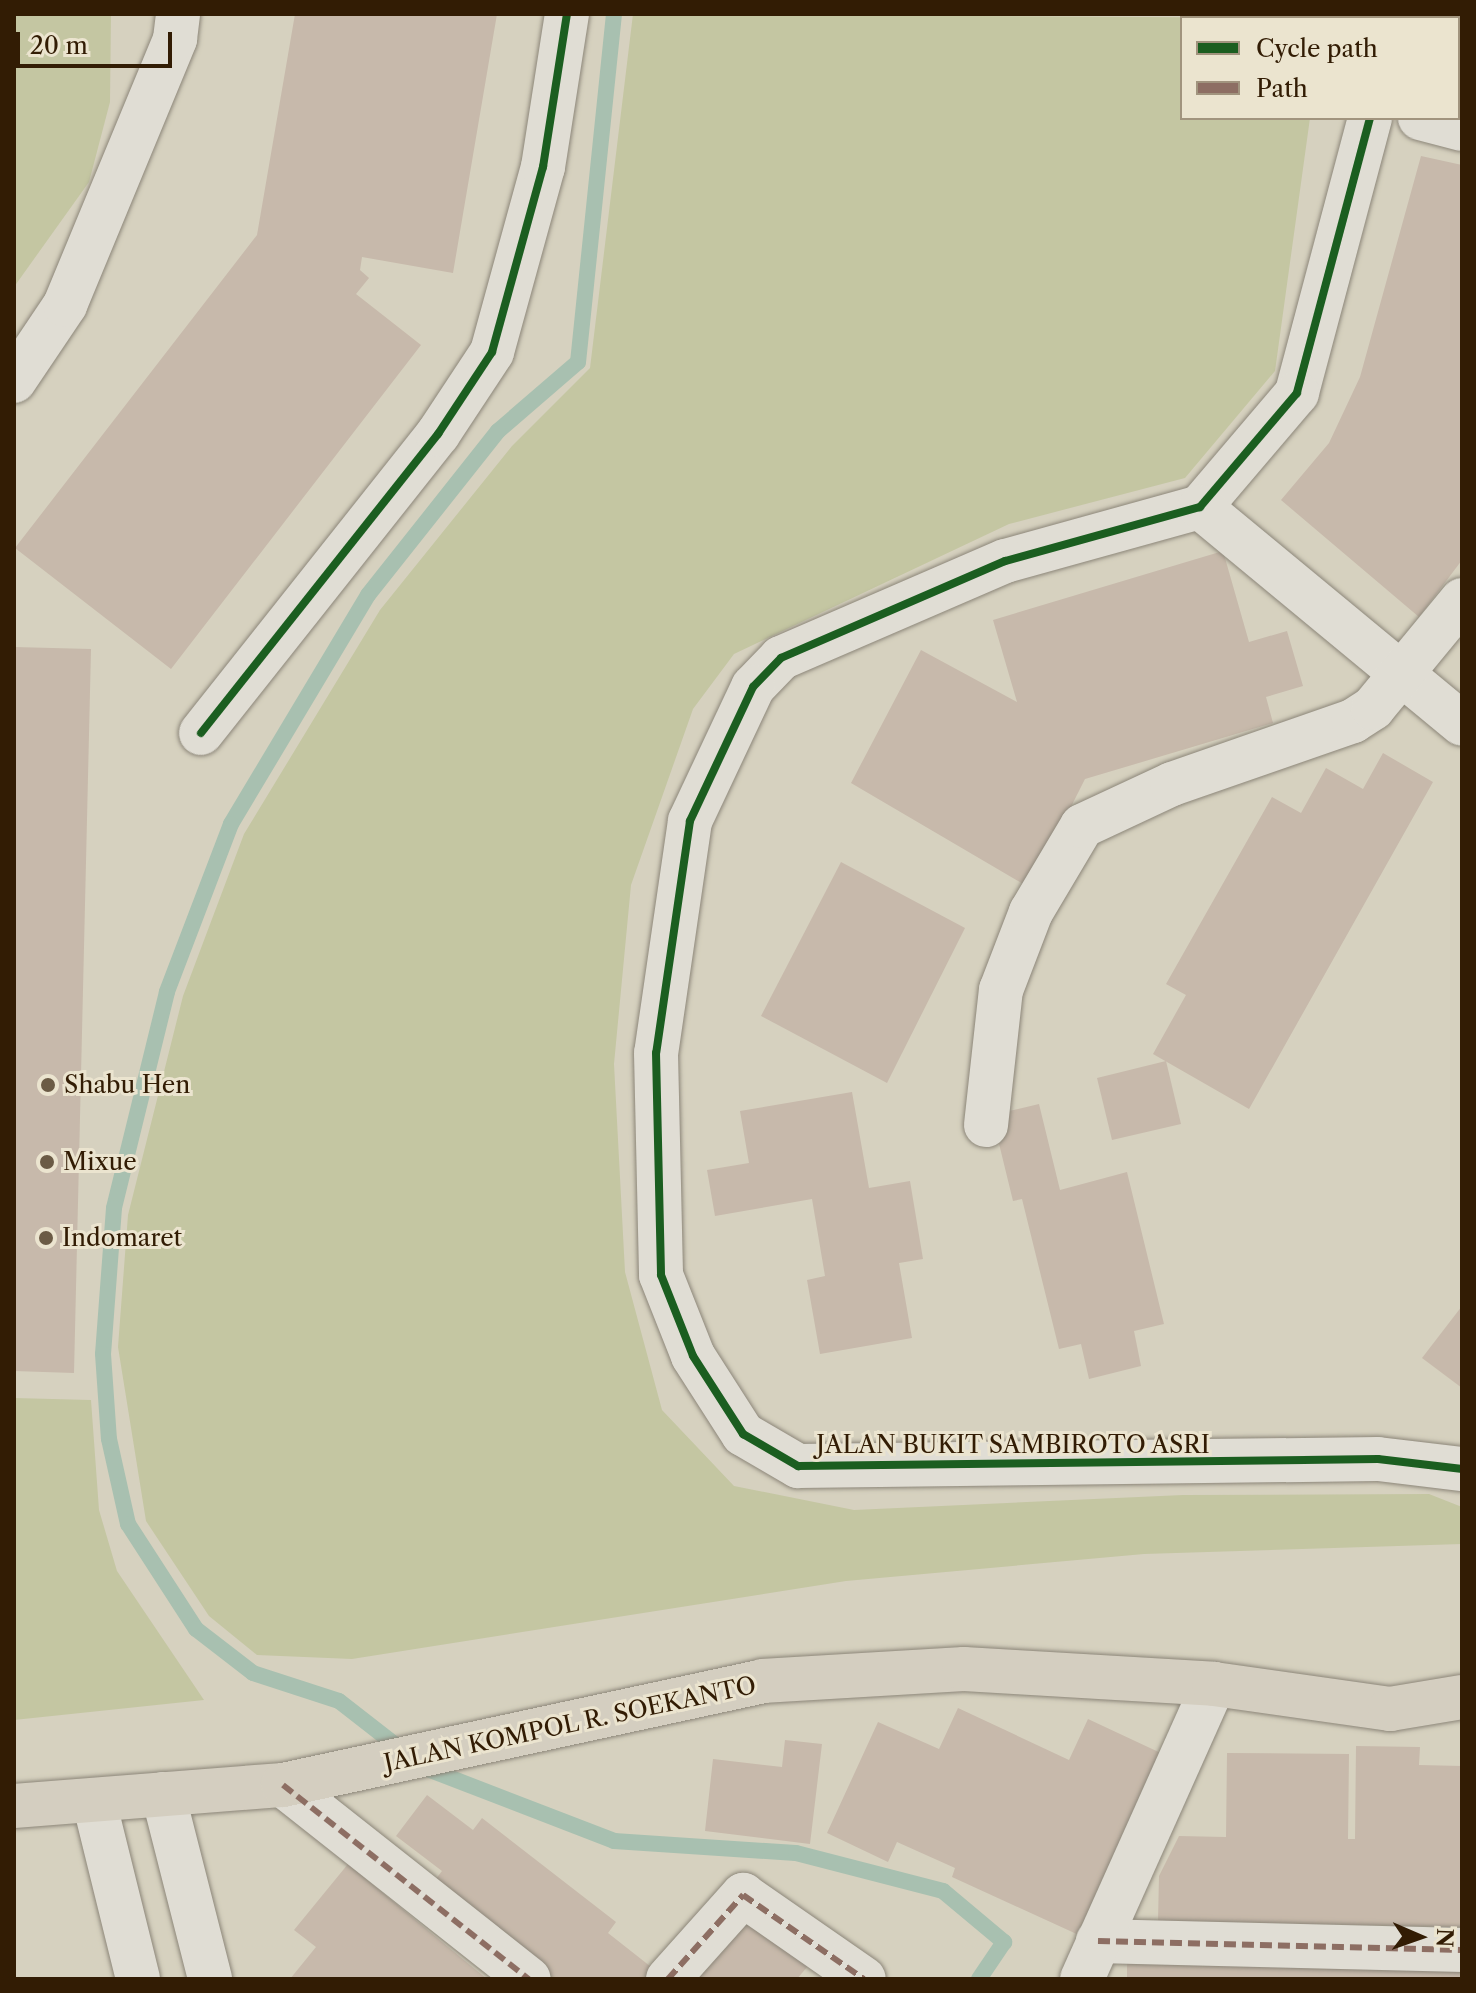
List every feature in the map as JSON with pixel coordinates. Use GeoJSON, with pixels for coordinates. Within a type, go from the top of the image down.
{"type":"FeatureCollection","features":[{"type":"Feature","properties":{"kind":"main road","name":"JALAN KOMPOL R. SOEKANTO"},"geometry":{"type":"LineString","coordinates":[[14,1806],[283,1785],[458,1750],[762,1681],[964,1669],[1214,1684],[1390,1709],[1462,1697]]}},
{"type":"Feature","properties":{"kind":"street"},"geometry":{"type":"LineString","coordinates":[[14,381],[65,305],[175,39],[178,14]]}},
{"type":"Feature","properties":{"kind":"street"},"geometry":{"type":"LineString","coordinates":[[201,733],[438,434],[492,352],[543,167],[567,14]]}},
{"type":"Feature","properties":{"kind":"street"},"geometry":{"type":"LineString","coordinates":[[1369,120],[1297,393],[1200,507],[1462,724]]}},
{"type":"Feature","properties":{"kind":"street"},"geometry":{"type":"LineString","coordinates":[[1428,120],[1462,129]]}},
{"type":"Feature","properties":{"kind":"street","name":"JALAN BUKIT SAMBIROTO ASRI"},"geometry":{"type":"LineString","coordinates":[[1200,507],[1005,561],[781,658],[753,687],[690,821],[656,1053],[661,1275],[693,1356],[743,1434],[798,1466],[1378,1459],[1462,1469]]}},
{"type":"Feature","properties":{"kind":"street"},"geometry":{"type":"LineString","coordinates":[[986,1125],[1001,990],[1031,912],[1082,826],[1172,784],[1353,721],[1373,708],[1462,600]]}},
{"type":"Feature","properties":{"kind":"street"},"geometry":{"type":"LineString","coordinates":[[1214,1684],[1090,1960],[1462,1950]]}},
{"type":"Feature","properties":{"kind":"street"},"geometry":{"type":"LineString","coordinates":[[283,1785],[529,1979]]}},
{"type":"Feature","properties":{"kind":"street"},"geometry":{"type":"LineString","coordinates":[[163,1794],[210,1979]]}},
{"type":"Feature","properties":{"kind":"street"},"geometry":{"type":"LineString","coordinates":[[94,1801],[138,1979]]}},
{"type":"Feature","properties":{"kind":"street"},"geometry":{"type":"LineString","coordinates":[[668,1979],[743,1895],[864,1979]]}},
{"type":"Feature","properties":{"kind":"green space"},"geometry":{"type":"Polygon","coordinates":[[[14,14],[111,14],[110,102],[89,182],[14,287],[14,14]]]}},
{"type":"Feature","properties":{"kind":"green space"},"geometry":{"type":"Polygon","coordinates":[[[633,14],[1180,17],[1180,120],[1310,120],[1275,371],[1185,478],[1009,524],[734,654],[693,709],[631,885],[614,1064],[625,1272],[662,1410],[734,1486],[854,1510],[1183,1495],[1429,1494],[1462,1507],[1462,1544],[1144,1554],[846,1581],[352,1659],[257,1655],[209,1616],[146,1521],[118,1347],[128,1215],[183,996],[244,834],[380,610],[512,446],[590,368],[633,14]]]}},
{"type":"Feature","properties":{"kind":"green space"},"geometry":{"type":"Polygon","coordinates":[[[14,1398],[91,1400],[99,1510],[117,1571],[204,1700],[14,1720],[14,1398]]]}},
{"type":"Feature","properties":{"kind":"building"},"geometry":{"type":"Polygon","coordinates":[[[295,14],[497,14],[453,273],[362,257],[360,270],[369,278],[356,294],[421,345],[171,669],[15,548],[257,235],[295,14]]]}},
{"type":"Feature","properties":{"kind":"building"},"geometry":{"type":"Polygon","coordinates":[[[1411,14],[1462,14],[1462,76],[1460,16],[1411,14]]]}},
{"type":"Feature","properties":{"kind":"building"},"geometry":{"type":"Polygon","coordinates":[[[1421,156],[1462,165],[1462,560],[1419,617],[1281,500],[1329,443],[1360,377],[1421,156]]]}},
{"type":"Feature","properties":{"kind":"building"},"geometry":{"type":"Polygon","coordinates":[[[1223,551],[1249,642],[1287,631],[1303,686],[1266,697],[1273,723],[1085,779],[1030,888],[851,783],[921,650],[1017,702],[993,620],[1223,551]]]}},
{"type":"Feature","properties":{"kind":"building"},"geometry":{"type":"Polygon","coordinates":[[[14,647],[91,649],[74,1373],[14,1371],[14,647]]]}},
{"type":"Feature","properties":{"kind":"building"},"geometry":{"type":"Polygon","coordinates":[[[1383,753],[1433,782],[1249,1109],[1153,1054],[1186,995],[1166,984],[1272,797],[1301,813],[1326,768],[1363,789],[1383,753]]]}},
{"type":"Feature","properties":{"kind":"building"},"geometry":{"type":"Polygon","coordinates":[[[841,862],[965,928],[887,1083],[761,1016],[841,862]]]}},
{"type":"Feature","properties":{"kind":"building"},"geometry":{"type":"Polygon","coordinates":[[[1166,1061],[1181,1124],[1112,1140],[1097,1078],[1166,1061]]]}},
{"type":"Feature","properties":{"kind":"building"},"geometry":{"type":"Polygon","coordinates":[[[852,1092],[869,1188],[910,1181],[923,1259],[899,1263],[912,1338],[820,1354],[807,1280],[825,1276],[812,1199],[715,1216],[707,1170],[749,1163],[740,1111],[852,1092]]]}},
{"type":"Feature","properties":{"kind":"building"},"geometry":{"type":"Polygon","coordinates":[[[1039,1104],[1060,1190],[1127,1172],[1164,1324],[1134,1331],[1141,1366],[1089,1379],[1081,1344],[1059,1349],[1022,1199],[1013,1201],[992,1115],[1039,1104]]]}},
{"type":"Feature","properties":{"kind":"building"},"geometry":{"type":"Polygon","coordinates":[[[1462,1306],[1462,1388],[1422,1358],[1462,1306]]]}},
{"type":"Feature","properties":{"kind":"building"},"geometry":{"type":"Polygon","coordinates":[[[958,1708],[1069,1760],[1088,1719],[1165,1755],[1081,1936],[952,1877],[955,1868],[897,1842],[888,1862],[827,1833],[878,1722],[939,1749],[958,1708]]]}},
{"type":"Feature","properties":{"kind":"building"},"geometry":{"type":"Polygon","coordinates":[[[785,1740],[822,1744],[810,1844],[705,1831],[713,1759],[782,1767],[785,1740]]]}},
{"type":"Feature","properties":{"kind":"building"},"geometry":{"type":"Polygon","coordinates":[[[1356,1746],[1420,1747],[1419,1765],[1462,1766],[1462,1927],[1158,1921],[1159,1876],[1179,1836],[1226,1837],[1227,1753],[1349,1754],[1348,1839],[1355,1839],[1356,1746]]]}},
{"type":"Feature","properties":{"kind":"building"},"geometry":{"type":"Polygon","coordinates":[[[427,1795],[473,1830],[482,1818],[616,1922],[608,1933],[655,1970],[648,1979],[554,1979],[432,1884],[442,1871],[396,1836],[427,1795]]]}},
{"type":"Feature","properties":{"kind":"building"},"geometry":{"type":"Polygon","coordinates":[[[348,1864],[487,1979],[290,1979],[316,1947],[294,1930],[348,1864]]]}},
{"type":"Feature","properties":{"kind":"building"},"geometry":{"type":"Polygon","coordinates":[[[748,1910],[813,1960],[797,1979],[693,1979],[748,1910]]]}},
{"type":"Feature","properties":{"kind":"building"},"geometry":{"type":"Polygon","coordinates":[[[1127,1959],[1462,1965],[1462,1979],[1127,1979],[1127,1959]]]}},
{"type":"Feature","properties":{"kind":"waterway"},"geometry":{"type":"LineString","coordinates":[[614,14],[578,362],[498,431],[368,595],[231,824],[167,992],[114,1208],[103,1354],[109,1439],[128,1524],[196,1629],[253,1673],[339,1701],[425,1768],[614,1841],[796,1853],[943,1891],[1004,1942],[979,1979]]}},
{"type":"Feature","properties":{"kind":"marked path"},"geometry":{"type":"LineString","coordinates":[[283,1785],[529,1979]]}},
{"type":"Feature","properties":{"kind":"marked path"},"geometry":{"type":"LineString","coordinates":[[668,1979],[743,1895],[864,1979]]}},
{"type":"Feature","properties":{"kind":"marked path"},"geometry":{"type":"LineString","coordinates":[[1098,1941],[1462,1950]]}},
{"type":"Feature","properties":{"kind":"cycle path"},"geometry":{"type":"LineString","coordinates":[[201,733],[438,434],[492,352],[543,167],[567,14]]}},
{"type":"Feature","properties":{"kind":"cycle path"},"geometry":{"type":"LineString","coordinates":[[1369,120],[1297,393],[1200,507],[1005,561],[781,658],[753,687],[690,821],[656,1053],[661,1275],[693,1356],[743,1434],[798,1466],[1378,1459],[1462,1469]]}},
{"type":"Feature","properties":{"kind":"place","name":"Shabu Hen"},"geometry":{"type":"Point","coordinates":[48,1085]}},
{"type":"Feature","properties":{"kind":"place","name":"Mixue"},"geometry":{"type":"Point","coordinates":[47,1162]}},
{"type":"Feature","properties":{"kind":"place","name":"Indomaret"},"geometry":{"type":"Point","coordinates":[46,1238]}}]}
